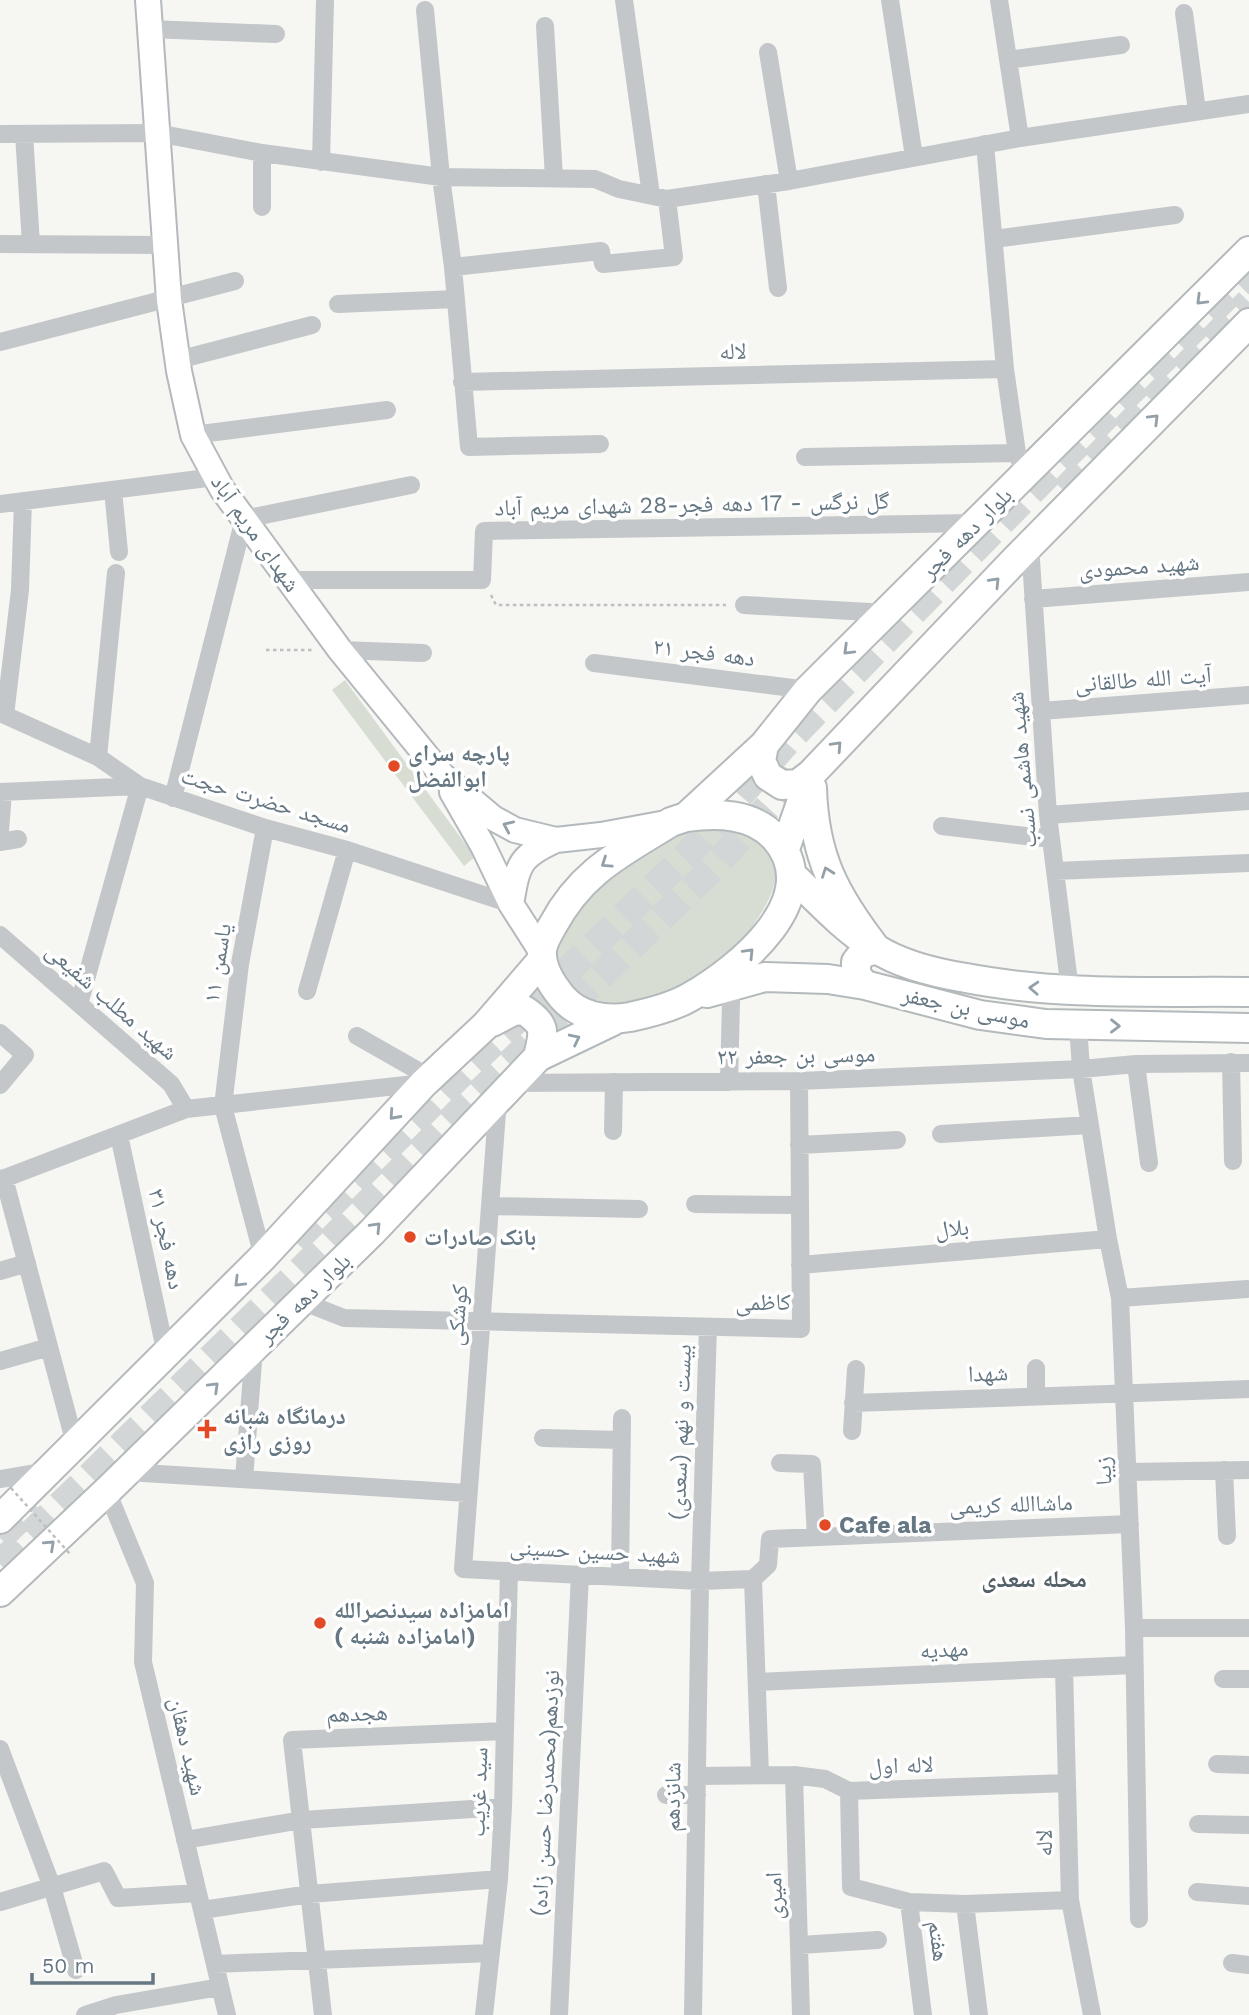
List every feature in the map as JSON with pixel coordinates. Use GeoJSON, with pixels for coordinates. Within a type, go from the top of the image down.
{"type":"FeatureCollection","features":[{"type":"Feature","properties":{"kind":"main road","name":"شهدای مریم آباد"},"geometry":{"type":"LineString","coordinates":[[148,0],[169,300],[192,435],[215,477],[340,650],[443,776],[493,818],[515,830],[556,840],[601,835],[678,819]]}},
{"type":"Feature","properties":{"kind":"main road","name":"بلوار دهه فجر"},"geometry":{"type":"LineString","coordinates":[[678,819],[764,745],[808,690],[974,523],[1021,463],[1249,251]]}},
{"type":"Feature","properties":{"kind":"main road"},"geometry":{"type":"LineString","coordinates":[[764,745],[761,761],[764,769],[768,776],[782,785],[798,784],[811,774],[1030,545],[1245,331]]}},
{"type":"Feature","properties":{"kind":"main road"},"geometry":{"type":"LineString","coordinates":[[443,776],[483,846],[511,904],[542,955],[550,979],[562,997],[573,1008],[615,1020],[644,1014],[688,998],[743,959],[774,925],[790,897],[788,861],[811,774]]}},
{"type":"Feature","properties":{"kind":"main road"},"geometry":{"type":"LineString","coordinates":[[811,774],[819,848],[832,883],[850,916],[877,950],[864,952],[856,962],[856,975],[865,985]]}},
{"type":"Feature","properties":{"kind":"main road"},"geometry":{"type":"LineString","coordinates":[[0,1519],[263,1257],[426,1080],[486,1025],[542,955],[559,914],[572,894],[591,874],[678,819],[710,814],[746,818],[768,830],[788,861]]}},
{"type":"Feature","properties":{"kind":"main road"},"geometry":{"type":"LineString","coordinates":[[511,904],[516,874],[523,860],[535,849],[556,840]]}},
{"type":"Feature","properties":{"kind":"main road","name":"موسی بن جعفر"},"geometry":{"type":"LineString","coordinates":[[788,861],[848,930],[877,950],[900,961],[941,974],[1012,987],[1249,992]]}},
{"type":"Feature","properties":{"kind":"main road","name":"موسی بن جعفر"},"geometry":{"type":"LineString","coordinates":[[688,998],[765,977],[828,979],[865,985],[980,1015],[1046,1024],[1249,1028]]}},
{"type":"Feature","properties":{"kind":"main road"},"geometry":{"type":"LineString","coordinates":[[486,1025],[513,1011],[524,1010],[538,1020],[544,1030],[538,1057]]}},
{"type":"Feature","properties":{"kind":"main road","name":"بلوار دهه فجر"},"geometry":{"type":"LineString","coordinates":[[0,1592],[372,1232],[538,1057],[615,1020]]}},
{"type":"Feature","properties":{"kind":"street"},"geometry":{"type":"LineString","coordinates":[[321,162],[325,0]]}},
{"type":"Feature","properties":{"kind":"street"},"geometry":{"type":"LineString","coordinates":[[453,267],[601,251],[603,264],[674,257],[659,197],[624,0]]}},
{"type":"Feature","properties":{"kind":"street"},"geometry":{"type":"LineString","coordinates":[[890,0],[915,157]]}},
{"type":"Feature","properties":{"kind":"street"},"geometry":{"type":"LineString","coordinates":[[999,0],[1020,138]]}},
{"type":"Feature","properties":{"kind":"street"},"geometry":{"type":"LineString","coordinates":[[425,10],[453,267],[469,447],[600,444]]}},
{"type":"Feature","properties":{"kind":"street"},"geometry":{"type":"LineString","coordinates":[[1184,13],[1197,111]]}},
{"type":"Feature","properties":{"kind":"street"},"geometry":{"type":"LineString","coordinates":[[545,26],[554,178]]}},
{"type":"Feature","properties":{"kind":"street"},"geometry":{"type":"LineString","coordinates":[[150,29],[276,34]]}},
{"type":"Feature","properties":{"kind":"street"},"geometry":{"type":"LineString","coordinates":[[1008,60],[1121,45]]}},
{"type":"Feature","properties":{"kind":"street"},"geometry":{"type":"LineString","coordinates":[[768,52],[789,181]]}},
{"type":"Feature","properties":{"kind":"street"},"geometry":{"type":"LineString","coordinates":[[0,134],[158,133],[262,153],[442,177],[594,179],[619,189],[659,197],[789,181],[1020,138],[1249,104]]}},
{"type":"Feature","properties":{"kind":"street"},"geometry":{"type":"LineString","coordinates":[[24,134],[31,244]]}},
{"type":"Feature","properties":{"kind":"street"},"geometry":{"type":"LineString","coordinates":[[805,457],[1021,463],[1005,369],[985,144]]}},
{"type":"Feature","properties":{"kind":"street"},"geometry":{"type":"LineString","coordinates":[[262,153],[262,207]]}},
{"type":"Feature","properties":{"kind":"street"},"geometry":{"type":"LineString","coordinates":[[766,184],[778,288]]}},
{"type":"Feature","properties":{"kind":"street"},"geometry":{"type":"LineString","coordinates":[[994,239],[1174,215]]}},
{"type":"Feature","properties":{"kind":"street"},"geometry":{"type":"LineString","coordinates":[[0,244],[165,245]]}},
{"type":"Feature","properties":{"kind":"street"},"geometry":{"type":"LineString","coordinates":[[0,342],[235,281]]}},
{"type":"Feature","properties":{"kind":"street"},"geometry":{"type":"LineString","coordinates":[[338,304],[456,299]]}},
{"type":"Feature","properties":{"kind":"street"},"geometry":{"type":"LineString","coordinates":[[178,360],[313,325]]}},
{"type":"Feature","properties":{"kind":"street","name":"لاله"},"geometry":{"type":"LineString","coordinates":[[462,382],[1005,369]]}},
{"type":"Feature","properties":{"kind":"street"},"geometry":{"type":"LineString","coordinates":[[192,435],[387,410]]}},
{"type":"Feature","properties":{"kind":"street"},"geometry":{"type":"LineString","coordinates":[[0,504],[215,477]]}},
{"type":"Feature","properties":{"kind":"street"},"geometry":{"type":"LineString","coordinates":[[173,798],[244,519],[411,485]]}},
{"type":"Feature","properties":{"kind":"street"},"geometry":{"type":"LineString","coordinates":[[113,490],[119,552]]}},
{"type":"Feature","properties":{"kind":"street"},"geometry":{"type":"LineString","coordinates":[[23,501],[20,590],[2,714],[98,757],[140,786],[79,1004]]}},
{"type":"Feature","properties":{"kind":"street","name":"گل نرگس - 17 دهه فجر-28 شهدای مریم آباد"},"geometry":{"type":"LineString","coordinates":[[482,580],[484,531],[974,523]]}},
{"type":"Feature","properties":{"kind":"street","name":"شهید هاشمی نسب"},"geometry":{"type":"LineString","coordinates":[[1030,545],[1048,815],[1070,990]]}},
{"type":"Feature","properties":{"kind":"street"},"geometry":{"type":"LineString","coordinates":[[98,757],[116,573]]}},
{"type":"Feature","properties":{"kind":"street"},"geometry":{"type":"LineString","coordinates":[[289,580],[482,580]]}},
{"type":"Feature","properties":{"kind":"street","name":"شهید محمودی"},"geometry":{"type":"LineString","coordinates":[[1034,599],[1249,582]]}},
{"type":"Feature","properties":{"kind":"street"},"geometry":{"type":"LineString","coordinates":[[744,605],[887,612]]}},
{"type":"Feature","properties":{"kind":"street"},"geometry":{"type":"LineString","coordinates":[[340,650],[423,653]]}},
{"type":"Feature","properties":{"kind":"street","name":"دهه فجر ۲۱"},"geometry":{"type":"LineString","coordinates":[[594,663],[808,690]]}},
{"type":"Feature","properties":{"kind":"street","name":"آیت الله طالقانی"},"geometry":{"type":"LineString","coordinates":[[1041,711],[1249,695]]}},
{"type":"Feature","properties":{"kind":"street","name":"مسجد حضرت حجت"},"geometry":{"type":"LineString","coordinates":[[2,792],[140,786],[265,828],[347,850],[511,904]]}},
{"type":"Feature","properties":{"kind":"street"},"geometry":{"type":"LineString","coordinates":[[0,831],[2,792]]}},
{"type":"Feature","properties":{"kind":"street"},"geometry":{"type":"LineString","coordinates":[[1048,815],[1249,801]]}},
{"type":"Feature","properties":{"kind":"street"},"geometry":{"type":"LineString","coordinates":[[942,826],[1051,839]]}},
{"type":"Feature","properties":{"kind":"street","name":"یاسمن ۱۱"},"geometry":{"type":"LineString","coordinates":[[223,1105],[240,964],[265,828]]}},
{"type":"Feature","properties":{"kind":"street"},"geometry":{"type":"LineString","coordinates":[[307,991],[347,850]]}},
{"type":"Feature","properties":{"kind":"street"},"geometry":{"type":"LineString","coordinates":[[1055,871],[1249,863]]}},
{"type":"Feature","properties":{"kind":"street","name":"شهید مطلب شفیعی"},"geometry":{"type":"LineString","coordinates":[[0,935],[171,1084],[186,1109]]}},
{"type":"Feature","properties":{"kind":"street"},"geometry":{"type":"LineString","coordinates":[[729,1082],[731,1002]]}},
{"type":"Feature","properties":{"kind":"street","name":"زیبا"},"geometry":{"type":"LineString","coordinates":[[1078,1025],[1081,1069],[1120,1297],[1134,1628],[1139,1919]]}},
{"type":"Feature","properties":{"kind":"street"},"geometry":{"type":"LineString","coordinates":[[0,1033],[25,1055],[0,1085]]}},
{"type":"Feature","properties":{"kind":"street"},"geometry":{"type":"LineString","coordinates":[[357,1036],[426,1080]]}},
{"type":"Feature","properties":{"kind":"street"},"geometry":{"type":"LineString","coordinates":[[1233,1161],[1240,1063]]}},
{"type":"Feature","properties":{"kind":"street","name":"موسی بن جعفر ۲۲"},"geometry":{"type":"LineString","coordinates":[[505,1091],[614,1082],[799,1081],[1081,1069],[1136,1064],[1240,1063]]}},
{"type":"Feature","properties":{"kind":"street"},"geometry":{"type":"LineString","coordinates":[[1136,1064],[1149,1163]]}},
{"type":"Feature","properties":{"kind":"street"},"geometry":{"type":"LineString","coordinates":[[75,1444],[2,1179],[186,1109],[426,1080]]}},
{"type":"Feature","properties":{"kind":"street","name":"کاظمی"},"geometry":{"type":"LineString","coordinates":[[301,1301],[344,1318],[801,1329],[799,1081]]}},
{"type":"Feature","properties":{"kind":"street"},"geometry":{"type":"LineString","coordinates":[[613,1131],[614,1082]]}},
{"type":"Feature","properties":{"kind":"street","name":"کوشکی"},"geometry":{"type":"LineString","coordinates":[[467,1493],[490,1206],[505,1091]]}},
{"type":"Feature","properties":{"kind":"street"},"geometry":{"type":"LineString","coordinates":[[223,1105],[263,1257]]}},
{"type":"Feature","properties":{"kind":"street"},"geometry":{"type":"LineString","coordinates":[[942,1134],[1090,1125]]}},
{"type":"Feature","properties":{"kind":"street","name":"دهه فجر ۳۱"},"geometry":{"type":"LineString","coordinates":[[120,1135],[166,1354]]}},
{"type":"Feature","properties":{"kind":"street"},"geometry":{"type":"LineString","coordinates":[[799,1145],[897,1140]]}},
{"type":"Feature","properties":{"kind":"street"},"geometry":{"type":"LineString","coordinates":[[695,1204],[800,1205]]}},
{"type":"Feature","properties":{"kind":"street"},"geometry":{"type":"LineString","coordinates":[[490,1206],[639,1209]]}},
{"type":"Feature","properties":{"kind":"street","name":"بلال"},"geometry":{"type":"LineString","coordinates":[[800,1265],[1108,1239]]}},
{"type":"Feature","properties":{"kind":"street"},"geometry":{"type":"LineString","coordinates":[[0,1271],[27,1263]]}},
{"type":"Feature","properties":{"kind":"street"},"geometry":{"type":"LineString","coordinates":[[1120,1297],[1247,1289]]}},
{"type":"Feature","properties":{"kind":"street","name":"بیست و نهم (سعدی)"},"geometry":{"type":"LineString","coordinates":[[700,1581],[708,1327]]}},
{"type":"Feature","properties":{"kind":"street"},"geometry":{"type":"LineString","coordinates":[[0,1361],[49,1347]]}},
{"type":"Feature","properties":{"kind":"street"},"geometry":{"type":"LineString","coordinates":[[244,1479],[254,1348]]}},
{"type":"Feature","properties":{"kind":"street"},"geometry":{"type":"LineString","coordinates":[[1036,1368],[1036,1395]]}},
{"type":"Feature","properties":{"kind":"street"},"geometry":{"type":"LineString","coordinates":[[852,1431],[856,1369]]}},
{"type":"Feature","properties":{"kind":"street","name":"شهدا"},"geometry":{"type":"LineString","coordinates":[[853,1403],[1249,1389]]}},
{"type":"Feature","properties":{"kind":"street"},"geometry":{"type":"LineString","coordinates":[[620,1577],[622,1418]]}},
{"type":"Feature","properties":{"kind":"street"},"geometry":{"type":"LineString","coordinates":[[543,1438],[621,1440]]}},
{"type":"Feature","properties":{"kind":"street"},"geometry":{"type":"LineString","coordinates":[[780,1463],[812,1464],[816,1537]]}},
{"type":"Feature","properties":{"kind":"street"},"geometry":{"type":"LineString","coordinates":[[1128,1472],[1249,1469]]}},
{"type":"Feature","properties":{"kind":"street"},"geometry":{"type":"LineString","coordinates":[[1224,1470],[1227,1536]]}},
{"type":"Feature","properties":{"kind":"street"},"geometry":{"type":"LineString","coordinates":[[6,1483],[49,1471]]}},
{"type":"Feature","properties":{"kind":"street"},"geometry":{"type":"LineString","coordinates":[[127,1472],[467,1493]]}},
{"type":"Feature","properties":{"kind":"street","name":"شهید دهقان"},"geometry":{"type":"LineString","coordinates":[[107,1491],[145,1583],[143,1662],[227,2015]]}},
{"type":"Feature","properties":{"kind":"street","name":"شهید حسین حسینی"},"geometry":{"type":"LineString","coordinates":[[467,1493],[463,1569],[700,1581],[753,1579]]}},
{"type":"Feature","properties":{"kind":"street","name":"ماشاالله کریمی"},"geometry":{"type":"LineString","coordinates":[[753,1579],[768,1565],[770,1539],[1130,1524]]}},
{"type":"Feature","properties":{"kind":"street","name":"سید غریب"},"geometry":{"type":"LineString","coordinates":[[484,2015],[499,1879],[509,1571]]}},
{"type":"Feature","properties":{"kind":"street","name":"نوزدهم(محمدرضا حسن زاده)"},"geometry":{"type":"LineString","coordinates":[[559,2015],[580,1574]]}},
{"type":"Feature","properties":{"kind":"street"},"geometry":{"type":"LineString","coordinates":[[753,1579],[760,1775]]}},
{"type":"Feature","properties":{"kind":"street","name":"شانزدهم"},"geometry":{"type":"LineString","coordinates":[[693,2015],[700,1581]]}},
{"type":"Feature","properties":{"kind":"street"},"geometry":{"type":"LineString","coordinates":[[1134,1628],[1249,1628]]}},
{"type":"Feature","properties":{"kind":"street","name":"مهدیه"},"geometry":{"type":"LineString","coordinates":[[757,1682],[1134,1665]]}},
{"type":"Feature","properties":{"kind":"street","name":"لاله"},"geometry":{"type":"LineString","coordinates":[[1064,1668],[1070,1900],[1092,2015]]}},
{"type":"Feature","properties":{"kind":"street"},"geometry":{"type":"LineString","coordinates":[[1223,1679],[1249,1679]]}},
{"type":"Feature","properties":{"kind":"street","name":"هجدهم"},"geometry":{"type":"LineString","coordinates":[[302,1820],[292,1740],[505,1731]]}},
{"type":"Feature","properties":{"kind":"street"},"geometry":{"type":"LineString","coordinates":[[0,1749],[52,1887],[76,1970]]}},
{"type":"Feature","properties":{"kind":"street"},"geometry":{"type":"LineString","coordinates":[[1217,1764],[1249,1765]]}},
{"type":"Feature","properties":{"kind":"street","name":"لاله اول"},"geometry":{"type":"LineString","coordinates":[[697,1776],[794,1775],[825,1779],[849,1791],[1067,1783]]}},
{"type":"Feature","properties":{"kind":"street","name":"امیری"},"geometry":{"type":"LineString","coordinates":[[794,1775],[801,2015]]}},
{"type":"Feature","properties":{"kind":"street","name":"هفتم"},"geometry":{"type":"LineString","coordinates":[[849,1791],[851,1887],[909,1902],[923,2015]]}},
{"type":"Feature","properties":{"kind":"street"},"geometry":{"type":"LineString","coordinates":[[666,1795],[697,1795]]}},
{"type":"Feature","properties":{"kind":"street"},"geometry":{"type":"LineString","coordinates":[[185,1840],[302,1820],[503,1807]]}},
{"type":"Feature","properties":{"kind":"street"},"geometry":{"type":"LineString","coordinates":[[302,1820],[323,2015]]}},
{"type":"Feature","properties":{"kind":"street"},"geometry":{"type":"LineString","coordinates":[[1198,1824],[1249,1825]]}},
{"type":"Feature","properties":{"kind":"street"},"geometry":{"type":"LineString","coordinates":[[0,1902],[104,1871],[118,1898],[200,1901],[499,1879]]}},
{"type":"Feature","properties":{"kind":"street"},"geometry":{"type":"LineString","coordinates":[[1197,1892],[1249,1896]]}},
{"type":"Feature","properties":{"kind":"street"},"geometry":{"type":"LineString","coordinates":[[909,1902],[965,1904],[1070,1900]]}},
{"type":"Feature","properties":{"kind":"street"},"geometry":{"type":"LineString","coordinates":[[965,1904],[979,2015]]}},
{"type":"Feature","properties":{"kind":"street"},"geometry":{"type":"LineString","coordinates":[[800,1945],[878,1940]]}},
{"type":"Feature","properties":{"kind":"street"},"geometry":{"type":"LineString","coordinates":[[215,1964],[491,1953]]}},
{"type":"Feature","properties":{"kind":"street"},"geometry":{"type":"LineString","coordinates":[[85,2015],[116,2005],[220,1987]]}},
{"type":"Feature","properties":{"kind":"path"},"geometry":{"type":"LineString","coordinates":[[482,580],[496,606],[744,605]]}},
{"type":"Feature","properties":{"kind":"path"},"geometry":{"type":"LineString","coordinates":[[266,650],[340,650]]}},
{"type":"Feature","properties":{"kind":"path"},"geometry":{"type":"LineString","coordinates":[[6,1483],[70,1554]]}},
{"type":"Feature","properties":{"kind":"shaded area"},"geometry":{"type":"Polygon","coordinates":[[[345,680],[475,857],[464,866],[332,690],[345,680]]]}},
{"type":"Feature","properties":{"kind":"shaded area"},"geometry":{"type":"Polygon","coordinates":[[[738,824],[767,851],[774,865],[775,879],[770,897],[761,913],[745,938],[728,955],[686,983],[637,1001],[613,1003],[590,998],[571,987],[556,953],[575,916],[613,874],[656,846],[694,827],[738,824]]]}},
{"type":"Feature","properties":{"kind":"tunnel"},"geometry":{"type":"LineString","coordinates":[[295,1241],[471,1064],[690,852],[787,742],[1069,453],[1249,274]]}},
{"type":"Feature","properties":{"kind":"tunnel"},"geometry":{"type":"LineString","coordinates":[[1064,491],[1249,302]]}},
{"type":"Feature","properties":{"kind":"tunnel"},"geometry":{"type":"LineString","coordinates":[[0,1564],[460,1111],[713,868],[801,770]]}},
{"type":"Feature","properties":{"kind":"tunnel"},"geometry":{"type":"LineString","coordinates":[[0,1538],[34,1504]]}},
{"type":"Feature","properties":{"kind":"place","name":"پارچه سرای ابوالفضل"},"geometry":{"type":"Point","coordinates":[394,766]}},
{"type":"Feature","properties":{"kind":"place","name":"بانک صادرات"},"geometry":{"type":"Point","coordinates":[410,1237]}},
{"type":"Feature","properties":{"kind":"place","name":"درمانگاه شبانه روزی رازی"},"geometry":{"type":"Point","coordinates":[207,1429]}},
{"type":"Feature","properties":{"kind":"place","name":"Cafe ala"},"geometry":{"type":"Point","coordinates":[825,1525]}},
{"type":"Feature","properties":{"kind":"place","name":"امامزاده سیدنصرالله ( امامزاده شنبه)"},"geometry":{"type":"Point","coordinates":[320,1623]}},
{"type":"Feature","properties":{"kind":"district","name":"محله سعدی"},"geometry":{"type":"Point","coordinates":[1034,1579]}}]}
